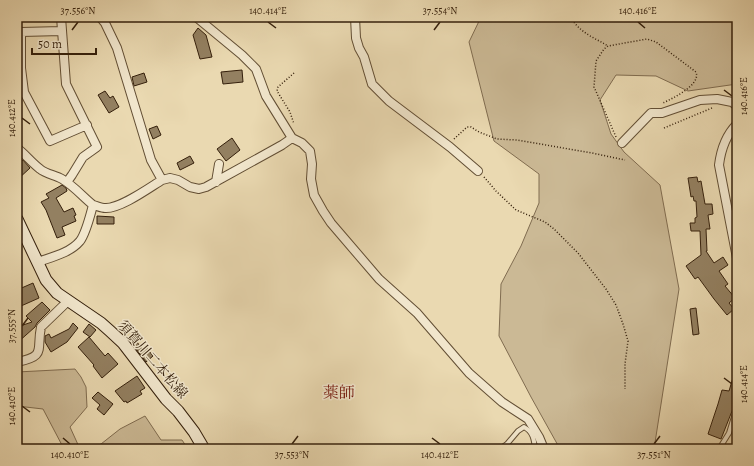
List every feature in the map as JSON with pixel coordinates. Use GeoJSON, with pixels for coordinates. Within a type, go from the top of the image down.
{"type":"FeatureCollection","features":[{"type":"Feature","properties":{"kind":"main road","name":"須賀川二本松線"},"geometry":{"type":"LineString","coordinates":[[17,219],[46,280],[52,288],[110,330],[123,344],[166,399],[178,411],[194,432],[204,449]]}},
{"type":"Feature","properties":{"kind":"street"},"geometry":{"type":"LineString","coordinates":[[61,17],[66,84],[97,148],[83,157],[67,182]]}},
{"type":"Feature","properties":{"kind":"street"},"geometry":{"type":"LineString","coordinates":[[100,17],[105,23],[117,48],[151,160],[162,180]]}},
{"type":"Feature","properties":{"kind":"street"},"geometry":{"type":"LineString","coordinates":[[196,17],[242,55],[256,70],[266,96],[292,138],[302,143],[310,151],[312,164],[311,179],[314,195],[331,223],[378,279],[417,313],[469,373],[502,402],[528,419],[539,437],[544,449]]}},
{"type":"Feature","properties":{"kind":"street"},"geometry":{"type":"LineString","coordinates":[[355,17],[356,38],[364,57],[372,84],[389,101],[478,171]]}},
{"type":"Feature","properties":{"kind":"street"},"geometry":{"type":"LineString","coordinates":[[62,31],[21,32],[19,69],[24,92],[50,142],[86,125]]}},
{"type":"Feature","properties":{"kind":"street"},"geometry":{"type":"LineString","coordinates":[[622,143],[651,113],[662,113],[700,100],[717,99],[735,104]]}},
{"type":"Feature","properties":{"kind":"street"},"geometry":{"type":"LineString","coordinates":[[737,124],[726,139],[720,156],[719,165],[737,258]]}},
{"type":"Feature","properties":{"kind":"street"},"geometry":{"type":"LineString","coordinates":[[17,148],[40,170],[67,182],[93,205],[106,208],[114,207],[162,180],[170,178],[178,180],[190,187],[199,189],[206,187],[292,138]]}},
{"type":"Feature","properties":{"kind":"street"},"geometry":{"type":"LineString","coordinates":[[216,182],[219,164]]}},
{"type":"Feature","properties":{"kind":"street"},"geometry":{"type":"LineString","coordinates":[[38,262],[61,254],[80,241],[84,234],[93,205]]}},
{"type":"Feature","properties":{"kind":"street"},"geometry":{"type":"LineString","coordinates":[[17,362],[27,360],[35,356],[38,352],[41,327],[68,301]]}},
{"type":"Feature","properties":{"kind":"lane"},"geometry":{"type":"LineString","coordinates":[[719,449],[729,433],[737,407]]}},
{"type":"Feature","properties":{"kind":"lane"},"geometry":{"type":"LineString","coordinates":[[500,449],[524,427],[529,430],[534,438],[535,449]]}},
{"type":"Feature","properties":{"kind":"path"},"geometry":{"type":"LineString","coordinates":[[571,17],[574,24],[608,46]]}},
{"type":"Feature","properties":{"kind":"path"},"geometry":{"type":"LineString","coordinates":[[622,143],[618,141],[594,87],[596,61],[604,49],[608,46],[647,39],[656,42],[696,72],[696,80],[684,92],[664,103]]}},
{"type":"Feature","properties":{"kind":"path"},"geometry":{"type":"LineString","coordinates":[[292,138],[296,128],[290,112],[277,91],[278,87],[294,73]]}},
{"type":"Feature","properties":{"kind":"path"},"geometry":{"type":"LineString","coordinates":[[664,128],[697,114],[735,104]]}},
{"type":"Feature","properties":{"kind":"path"},"geometry":{"type":"LineString","coordinates":[[446,145],[467,127],[472,127],[479,132],[497,139],[517,140],[624,160]]}},
{"type":"Feature","properties":{"kind":"path"},"geometry":{"type":"LineString","coordinates":[[478,171],[516,210],[545,222],[554,229],[578,253],[606,289],[616,305],[628,341],[625,364],[625,389]]}},
{"type":"Feature","properties":{"kind":"shaded area"},"geometry":{"type":"Polygon","coordinates":[[[481,17],[737,17],[737,84],[688,91],[656,76],[616,75],[600,100],[611,134],[624,152],[660,185],[679,289],[654,449],[560,449],[499,336],[501,284],[521,246],[539,203],[539,174],[494,141],[469,42],[481,17]]]}},
{"type":"Feature","properties":{"kind":"shaded area"},"geometry":{"type":"Polygon","coordinates":[[[75,369],[86,387],[87,407],[70,427],[80,449],[64,449],[43,409],[17,406],[17,372],[75,369]]]}},
{"type":"Feature","properties":{"kind":"shaded area"},"geometry":{"type":"Polygon","coordinates":[[[145,416],[161,440],[182,440],[188,449],[87,449],[101,444],[120,429],[145,416]]]}},
{"type":"Feature","properties":{"kind":"building"},"geometry":{"type":"Polygon","coordinates":[[[198,28],[206,35],[212,57],[200,59],[193,35],[198,28]]]}},
{"type":"Feature","properties":{"kind":"building"},"geometry":{"type":"Polygon","coordinates":[[[242,70],[243,82],[223,84],[221,72],[242,70]]]}},
{"type":"Feature","properties":{"kind":"building"},"geometry":{"type":"Polygon","coordinates":[[[144,73],[147,82],[134,86],[132,77],[144,73]]]}},
{"type":"Feature","properties":{"kind":"building"},"geometry":{"type":"Polygon","coordinates":[[[105,91],[110,98],[113,96],[119,107],[109,113],[98,95],[105,91]]]}},
{"type":"Feature","properties":{"kind":"building"},"geometry":{"type":"Polygon","coordinates":[[[157,126],[161,135],[153,139],[149,129],[157,126]]]}},
{"type":"Feature","properties":{"kind":"building"},"geometry":{"type":"Polygon","coordinates":[[[232,138],[240,150],[226,161],[217,149],[232,138]]]}},
{"type":"Feature","properties":{"kind":"building"},"geometry":{"type":"Polygon","coordinates":[[[190,156],[194,163],[180,170],[177,163],[190,156]]]}},
{"type":"Feature","properties":{"kind":"building"},"geometry":{"type":"Polygon","coordinates":[[[23,160],[30,168],[17,180],[17,165],[23,160]]]}},
{"type":"Feature","properties":{"kind":"building"},"geometry":{"type":"Polygon","coordinates":[[[697,177],[698,182],[701,181],[705,204],[712,204],[713,214],[708,215],[710,229],[706,229],[706,251],[714,263],[723,257],[728,265],[719,271],[728,284],[725,286],[735,298],[729,303],[734,309],[727,315],[698,277],[695,279],[686,266],[701,255],[700,231],[691,231],[690,223],[695,223],[695,218],[697,217],[696,201],[694,201],[693,196],[691,197],[688,178],[697,177]]]}},
{"type":"Feature","properties":{"kind":"building"},"geometry":{"type":"Polygon","coordinates":[[[62,185],[67,191],[56,198],[64,212],[73,208],[76,215],[74,216],[76,221],[62,227],[65,235],[57,238],[46,210],[41,202],[49,198],[46,194],[62,185]]]}},
{"type":"Feature","properties":{"kind":"building"},"geometry":{"type":"Polygon","coordinates":[[[97,216],[114,217],[114,224],[97,224],[97,216]]]}},
{"type":"Feature","properties":{"kind":"building"},"geometry":{"type":"Polygon","coordinates":[[[33,283],[39,298],[21,306],[17,296],[17,290],[33,283]]]}},
{"type":"Feature","properties":{"kind":"building"},"geometry":{"type":"Polygon","coordinates":[[[42,302],[50,310],[35,327],[17,343],[17,327],[32,322],[26,316],[42,302]]]}},
{"type":"Feature","properties":{"kind":"building"},"geometry":{"type":"Polygon","coordinates":[[[696,308],[699,334],[693,335],[690,309],[696,308]]]}},
{"type":"Feature","properties":{"kind":"building"},"geometry":{"type":"Polygon","coordinates":[[[73,323],[78,328],[67,342],[51,352],[45,342],[45,336],[49,334],[51,338],[69,329],[73,323]]]}},
{"type":"Feature","properties":{"kind":"building"},"geometry":{"type":"Polygon","coordinates":[[[89,324],[96,330],[90,337],[83,332],[89,324]]]}},
{"type":"Feature","properties":{"kind":"building"},"geometry":{"type":"Polygon","coordinates":[[[89,337],[105,356],[108,353],[118,364],[102,378],[93,366],[94,365],[78,347],[89,337]]]}},
{"type":"Feature","properties":{"kind":"building"},"geometry":{"type":"Polygon","coordinates":[[[137,342],[142,349],[145,346],[153,356],[146,362],[133,345],[137,342]]]}},
{"type":"Feature","properties":{"kind":"building"},"geometry":{"type":"Polygon","coordinates":[[[735,371],[737,371],[737,393],[734,406],[721,439],[708,434],[722,390],[729,391],[735,371]]]}},
{"type":"Feature","properties":{"kind":"building"},"geometry":{"type":"Polygon","coordinates":[[[137,376],[145,388],[140,391],[142,394],[127,403],[126,401],[124,402],[115,391],[137,376]]]}},
{"type":"Feature","properties":{"kind":"building"},"geometry":{"type":"Polygon","coordinates":[[[98,392],[113,404],[104,415],[97,409],[100,405],[92,398],[98,392]]]}},
{"type":"Feature","properties":{"kind":"district","name":"薬師"},"geometry":{"type":"Point","coordinates":[339,392]}}]}
